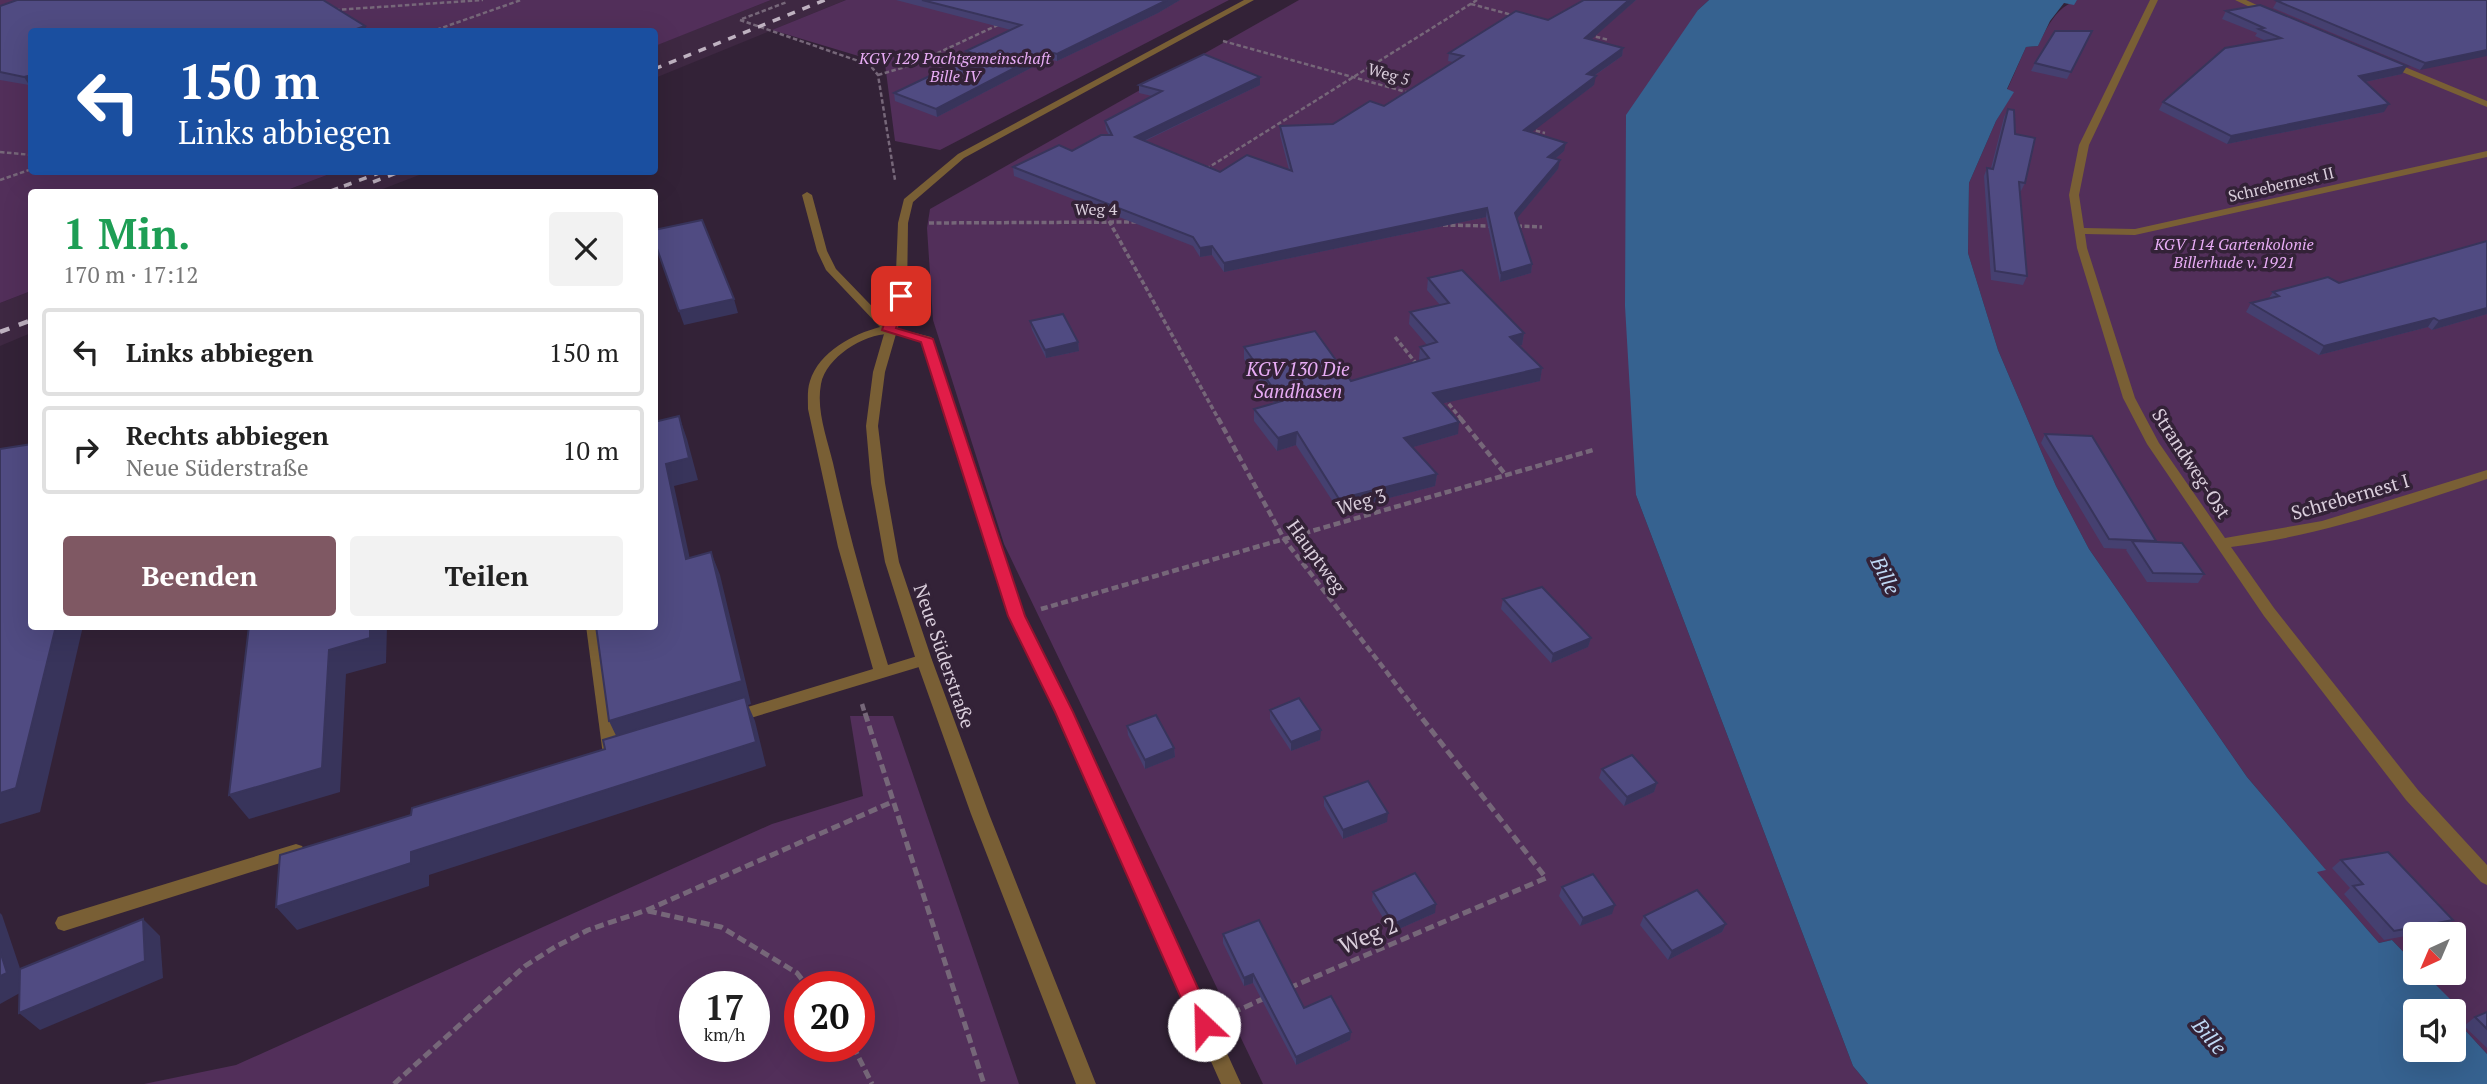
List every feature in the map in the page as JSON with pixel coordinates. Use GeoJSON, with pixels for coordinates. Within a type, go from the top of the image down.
{"type":"FeatureCollection","features":[{"type":"Feature","properties":{"kind":"street"},"geometry":{"type":"LineString","coordinates":[[908,201],[961,156],[1250,0]]}},
{"type":"Feature","properties":{"kind":"street","name":"Strandweg-Ost"},"geometry":{"type":"LineString","coordinates":[[2154,0],[2084,145],[2074,195],[2080,231],[2129,398],[2153,443],[2275,621],[2396,774],[2487,877]]}},
{"type":"Feature","properties":{"kind":"street"},"geometry":{"type":"LineString","coordinates":[[2239,0],[2285,19]]}},
{"type":"Feature","properties":{"kind":"street"},"geometry":{"type":"LineString","coordinates":[[2372,56],[2487,104]]}},
{"type":"Feature","properties":{"kind":"street","name":"Schrebernest II"},"geometry":{"type":"LineString","coordinates":[[2080,231],[2136,232],[2487,154]]}},
{"type":"Feature","properties":{"kind":"street"},"geometry":{"type":"LineString","coordinates":[[807,195],[822,251],[831,270],[889,330]]}},
{"type":"Feature","properties":{"kind":"street","name":"Neue Süderstraße"},"geometry":{"type":"LineString","coordinates":[[908,201],[903,223],[901,296],[889,330],[872,426],[892,562],[924,660],[1086,1084]]}},
{"type":"Feature","properties":{"kind":"street"},"geometry":{"type":"LineString","coordinates":[[882,672],[845,547],[814,409],[814,389],[818,374],[845,347],[862,337],[889,330],[927,339],[1016,616],[1064,712],[1231,1084]]}},
{"type":"Feature","properties":{"kind":"street","name":"Schrebernest I"},"geometry":{"type":"LineString","coordinates":[[2221,543],[2272,537],[2329,524],[2487,474]]}},
{"type":"Feature","properties":{"kind":"street"},"geometry":{"type":"LineString","coordinates":[[594,630],[611,755]]}},
{"type":"Feature","properties":{"kind":"street"},"geometry":{"type":"LineString","coordinates":[[713,723],[924,660]]}},
{"type":"Feature","properties":{"kind":"street"},"geometry":{"type":"LineString","coordinates":[[64,923],[317,845]]}},
{"type":"Feature","properties":{"kind":"path"},"geometry":{"type":"LineString","coordinates":[[325,11],[483,0]]}},
{"type":"Feature","properties":{"kind":"path"},"geometry":{"type":"LineString","coordinates":[[441,28],[521,0]]}},
{"type":"Feature","properties":{"kind":"path"},"geometry":{"type":"LineString","coordinates":[[780,0],[787,2],[740,20],[870,65],[878,75],[895,184],[908,201]]}},
{"type":"Feature","properties":{"kind":"path"},"geometry":{"type":"LineString","coordinates":[[1204,171],[1477,0]]}},
{"type":"Feature","properties":{"kind":"path"},"geometry":{"type":"LineString","coordinates":[[1471,4],[1521,17]]}},
{"type":"Feature","properties":{"kind":"path"},"geometry":{"type":"LineString","coordinates":[[878,75],[912,65],[1005,22]]}},
{"type":"Feature","properties":{"kind":"path"},"geometry":{"type":"LineString","coordinates":[[1583,33],[1609,40]]}},
{"type":"Feature","properties":{"kind":"path","name":"Weg 5"},"geometry":{"type":"LineString","coordinates":[[1225,41],[1418,96]]}},
{"type":"Feature","properties":{"kind":"path"},"geometry":{"type":"LineString","coordinates":[[1519,126],[1545,133]]}},
{"type":"Feature","properties":{"kind":"path"},"geometry":{"type":"LineString","coordinates":[[0,152],[28,155]]}},
{"type":"Feature","properties":{"kind":"path"},"geometry":{"type":"LineString","coordinates":[[0,180],[28,170]]}},
{"type":"Feature","properties":{"kind":"path"},"geometry":{"type":"LineString","coordinates":[[1122,221],[1134,214]]}},
{"type":"Feature","properties":{"kind":"path","name":"Hauptweg"},"geometry":{"type":"LineString","coordinates":[[1110,221],[1284,539],[1546,878]]}},
{"type":"Feature","properties":{"kind":"path","name":"Weg 4"},"geometry":{"type":"LineString","coordinates":[[903,223],[1150,222]]}},
{"type":"Feature","properties":{"kind":"path"},"geometry":{"type":"LineString","coordinates":[[1430,225],[1500,226]]}},
{"type":"Feature","properties":{"kind":"path"},"geometry":{"type":"LineString","coordinates":[[1514,226],[1542,226]]}},
{"type":"Feature","properties":{"kind":"path"},"geometry":{"type":"LineString","coordinates":[[1395,337],[1420,368]]}},
{"type":"Feature","properties":{"kind":"path"},"geometry":{"type":"LineString","coordinates":[[1437,389],[1505,474]]}},
{"type":"Feature","properties":{"kind":"path","name":"Weg 3"},"geometry":{"type":"LineString","coordinates":[[1016,616],[1593,450]]}},
{"type":"Feature","properties":{"kind":"path"},"geometry":{"type":"LineString","coordinates":[[853,680],[984,1084]]}},
{"type":"Feature","properties":{"kind":"path"},"geometry":{"type":"LineString","coordinates":[[394,1084],[524,966],[588,930],[647,910],[892,802]]}},
{"type":"Feature","properties":{"kind":"path","name":"Weg 2"},"geometry":{"type":"LineString","coordinates":[[1280,992],[1546,878]]}},
{"type":"Feature","properties":{"kind":"path"},"geometry":{"type":"LineString","coordinates":[[647,910],[721,927],[794,971]]}},
{"type":"Feature","properties":{"kind":"path"},"geometry":{"type":"LineString","coordinates":[[1204,1025],[1267,998]]}},
{"type":"Feature","properties":{"kind":"path"},"geometry":{"type":"LineString","coordinates":[[861,1062],[872,1084]]}},
{"type":"Feature","properties":{"kind":"shaded area"},"geometry":{"type":"Polygon","coordinates":[[[771,0],[846,0],[658,77],[658,44],[771,0]]]}},
{"type":"Feature","properties":{"kind":"shaded area"},"geometry":{"type":"Polygon","coordinates":[[[327,175],[419,175],[383,189],[290,189],[327,175]]]}},
{"type":"Feature","properties":{"kind":"shaded area"},"geometry":{"type":"Polygon","coordinates":[[[28,292],[28,334],[0,346],[0,303],[28,292]]]}},
{"type":"Feature","properties":{"kind":"green space"},"geometry":{"type":"Polygon","coordinates":[[[0,0],[771,0],[658,45],[658,28],[28,28],[28,175],[327,175],[290,189],[28,189],[28,292],[0,303],[0,0]]]}},
{"type":"Feature","properties":{"kind":"green space","name":"KGV 129 Pachtgemeinschaft Bille IV"},"geometry":{"type":"Polygon","coordinates":[[[846,0],[1229,0],[940,150],[895,141],[885,64],[772,30],[846,0]]]}},
{"type":"Feature","properties":{"kind":"green space","name":"KGV 130 Die Sandhasen"},"geometry":{"type":"Polygon","coordinates":[[[1299,0],[1709,0],[1698,10],[1636,495],[1853,1066],[1868,1084],[1263,1084],[1004,544],[933,320],[927,228],[930,209],[1299,0]]]}},
{"type":"Feature","properties":{"kind":"green space","name":"KGV 114 Gartenkolonie Billerhude v. 1921"},"geometry":{"type":"Polygon","coordinates":[[[2077,0],[2487,0],[2487,1054],[2466,1031],[2466,999],[2449,999],[2436,985],[2466,985],[2466,922],[2403,922],[2403,951],[2392,940],[2379,943],[2316,871],[2325,869],[2247,777],[2089,549],[2056,486],[1998,350],[1968,253],[1969,183],[1996,121],[2013,92],[2007,90],[2026,47],[2038,46],[2049,24],[2070,3],[2077,0]]]}},
{"type":"Feature","properties":{"kind":"green space"},"geometry":{"type":"Polygon","coordinates":[[[850,716],[893,716],[1019,1084],[144,1084],[236,1065],[772,824],[863,796],[850,716]]]}},
{"type":"Feature","properties":{"kind":"water","name":"Bille"},"geometry":{"type":"Polygon","coordinates":[[[1709,0],[2077,0],[2074,5],[2064,3],[2050,21],[2038,46],[2026,47],[2007,89],[2014,92],[1996,121],[1969,183],[1968,253],[1998,350],[2056,486],[2089,549],[2247,777],[2326,870],[2317,872],[2379,943],[2392,940],[2403,951],[2403,985],[2436,985],[2450,999],[2403,999],[2403,1062],[2466,1062],[2466,1031],[2487,1054],[2487,1084],[1868,1084],[1853,1066],[1636,495],[1625,306],[1626,115],[1698,10],[1709,0]]]}},
{"type":"Feature","properties":{"kind":"building"},"geometry":{"type":"Polygon","coordinates":[[[17,0],[323,0],[365,26],[28,28],[28,76],[24,77],[0,72],[0,6],[17,0]]]}},
{"type":"Feature","properties":{"kind":"building"},"geometry":{"type":"Polygon","coordinates":[[[922,0],[1167,0],[1057,54],[1047,51],[936,109],[894,93],[976,54],[966,51],[1021,25],[922,0]]]}},
{"type":"Feature","properties":{"kind":"building"},"geometry":{"type":"Polygon","coordinates":[[[1584,0],[1629,0],[1585,38],[1623,48],[1587,74],[1596,76],[1524,130],[1566,143],[1548,157],[1560,160],[1515,213],[1532,264],[1501,273],[1487,208],[1224,263],[1212,246],[1200,248],[1193,237],[1013,167],[1059,145],[1072,151],[1101,135],[1112,135],[1105,121],[1162,91],[1139,85],[1204,54],[1260,77],[1135,137],[1220,172],[1247,155],[1292,171],[1280,126],[1333,124],[1370,101],[1384,106],[1463,56],[1449,53],[1516,11],[1548,20],[1584,0]]]}},
{"type":"Feature","properties":{"kind":"building"},"geometry":{"type":"Polygon","coordinates":[[[2487,0],[2487,50],[2425,63],[2277,1],[2487,0]]]}},
{"type":"Feature","properties":{"kind":"building"},"geometry":{"type":"Polygon","coordinates":[[[2260,5],[2407,66],[2359,76],[2389,104],[2231,136],[2163,102],[2225,48],[2281,38],[2226,11],[2260,5]]]}},
{"type":"Feature","properties":{"kind":"building"},"geometry":{"type":"Polygon","coordinates":[[[2055,31],[2092,31],[2071,72],[2035,63],[2055,31]]]}},
{"type":"Feature","properties":{"kind":"building"},"geometry":{"type":"Polygon","coordinates":[[[2008,109],[2014,110],[2015,134],[2035,138],[2025,183],[2019,182],[2027,276],[1995,271],[1987,168],[1993,169],[2008,109]]]}},
{"type":"Feature","properties":{"kind":"building"},"geometry":{"type":"Polygon","coordinates":[[[702,220],[734,299],[679,311],[658,251],[658,229],[702,220]]]}},
{"type":"Feature","properties":{"kind":"building"},"geometry":{"type":"Polygon","coordinates":[[[2487,241],[2487,308],[2439,321],[2434,318],[2324,346],[2251,303],[2279,296],[2273,292],[2328,277],[2339,283],[2487,241]]]}},
{"type":"Feature","properties":{"kind":"building"},"geometry":{"type":"Polygon","coordinates":[[[1462,270],[1524,333],[1510,337],[1542,368],[1433,393],[1459,422],[1404,438],[1437,474],[1339,499],[1297,432],[1278,438],[1254,409],[1282,401],[1244,347],[1315,331],[1351,381],[1429,358],[1420,347],[1437,342],[1410,312],[1449,303],[1428,278],[1462,270]]]}},
{"type":"Feature","properties":{"kind":"building"},"geometry":{"type":"Polygon","coordinates":[[[1063,314],[1078,342],[1045,350],[1030,321],[1063,314]]]}},
{"type":"Feature","properties":{"kind":"building"},"geometry":{"type":"Polygon","coordinates":[[[679,416],[689,458],[666,464],[686,559],[711,552],[742,681],[609,721],[597,630],[658,630],[658,421],[679,416]]]}},
{"type":"Feature","properties":{"kind":"building"},"geometry":{"type":"Polygon","coordinates":[[[2045,434],[2092,436],[2156,541],[2109,539],[2045,434]]]}},
{"type":"Feature","properties":{"kind":"building"},"geometry":{"type":"Polygon","coordinates":[[[28,445],[28,630],[55,630],[16,788],[0,793],[0,449],[28,445]]]}},
{"type":"Feature","properties":{"kind":"building"},"geometry":{"type":"Polygon","coordinates":[[[2132,541],[2182,543],[2204,574],[2153,573],[2132,541]]]}},
{"type":"Feature","properties":{"kind":"building"},"geometry":{"type":"Polygon","coordinates":[[[1542,587],[1591,638],[1553,654],[1503,599],[1542,587]]]}},
{"type":"Feature","properties":{"kind":"building"},"geometry":{"type":"Polygon","coordinates":[[[249,630],[370,630],[370,638],[329,650],[322,768],[229,795],[249,630]]]}},
{"type":"Feature","properties":{"kind":"building"},"geometry":{"type":"Polygon","coordinates":[[[745,697],[756,742],[411,852],[411,863],[276,907],[280,855],[411,815],[412,808],[605,749],[603,740],[745,697]]]}},
{"type":"Feature","properties":{"kind":"building"},"geometry":{"type":"Polygon","coordinates":[[[1299,698],[1321,730],[1291,742],[1270,710],[1299,698]]]}},
{"type":"Feature","properties":{"kind":"building"},"geometry":{"type":"Polygon","coordinates":[[[1156,715],[1174,748],[1145,760],[1127,726],[1156,715]]]}},
{"type":"Feature","properties":{"kind":"building"},"geometry":{"type":"Polygon","coordinates":[[[1632,755],[1657,783],[1627,797],[1602,769],[1632,755]]]}},
{"type":"Feature","properties":{"kind":"building"},"geometry":{"type":"Polygon","coordinates":[[[1368,781],[1388,813],[1343,830],[1324,797],[1368,781]]]}},
{"type":"Feature","properties":{"kind":"building"},"geometry":{"type":"Polygon","coordinates":[[[2388,852],[2453,920],[2403,922],[2403,929],[2394,931],[2353,886],[2363,884],[2341,860],[2388,852]]]}},
{"type":"Feature","properties":{"kind":"building"},"geometry":{"type":"Polygon","coordinates":[[[1415,873],[1436,904],[1394,924],[1373,892],[1415,873]]]}},
{"type":"Feature","properties":{"kind":"building"},"geometry":{"type":"Polygon","coordinates":[[[1593,874],[1615,905],[1583,918],[1562,887],[1593,874]]]}},
{"type":"Feature","properties":{"kind":"building"},"geometry":{"type":"Polygon","coordinates":[[[1697,890],[1726,924],[1672,951],[1644,916],[1697,890]]]}},
{"type":"Feature","properties":{"kind":"building"},"geometry":{"type":"Polygon","coordinates":[[[143,919],[145,961],[19,1013],[20,969],[143,919]]]}},
{"type":"Feature","properties":{"kind":"building"},"geometry":{"type":"Polygon","coordinates":[[[1259,920],[1304,1008],[1331,996],[1351,1032],[1296,1057],[1253,974],[1244,978],[1223,934],[1259,920]]]}},
{"type":"Feature","properties":{"kind":"building"},"geometry":{"type":"Polygon","coordinates":[[[0,951],[7,973],[0,976],[0,951]]]}},
{"type":"Feature","properties":{"kind":"building"},"geometry":{"type":"Polygon","coordinates":[[[2487,1012],[2487,1029],[2475,1017],[2487,1012]]]}},
{"type":"Feature","properties":{"kind":"railway"},"geometry":{"type":"LineString","coordinates":[[658,67],[825,0]]}},
{"type":"Feature","properties":{"kind":"railway"},"geometry":{"type":"LineString","coordinates":[[344,186],[374,175]]}},
{"type":"Feature","properties":{"kind":"railway"},"geometry":{"type":"LineString","coordinates":[[373,182],[391,175]]}},
{"type":"Feature","properties":{"kind":"railway"},"geometry":{"type":"LineString","coordinates":[[337,189],[348,185]]}},
{"type":"Feature","properties":{"kind":"railway"},"geometry":{"type":"LineString","coordinates":[[0,332],[28,322]]}},
{"type":"Feature","properties":{"kind":"route"},"geometry":{"type":"LineString","coordinates":[[901,296],[889,330],[927,339],[1016,616],[1064,712],[1204,1025]]}}]}
